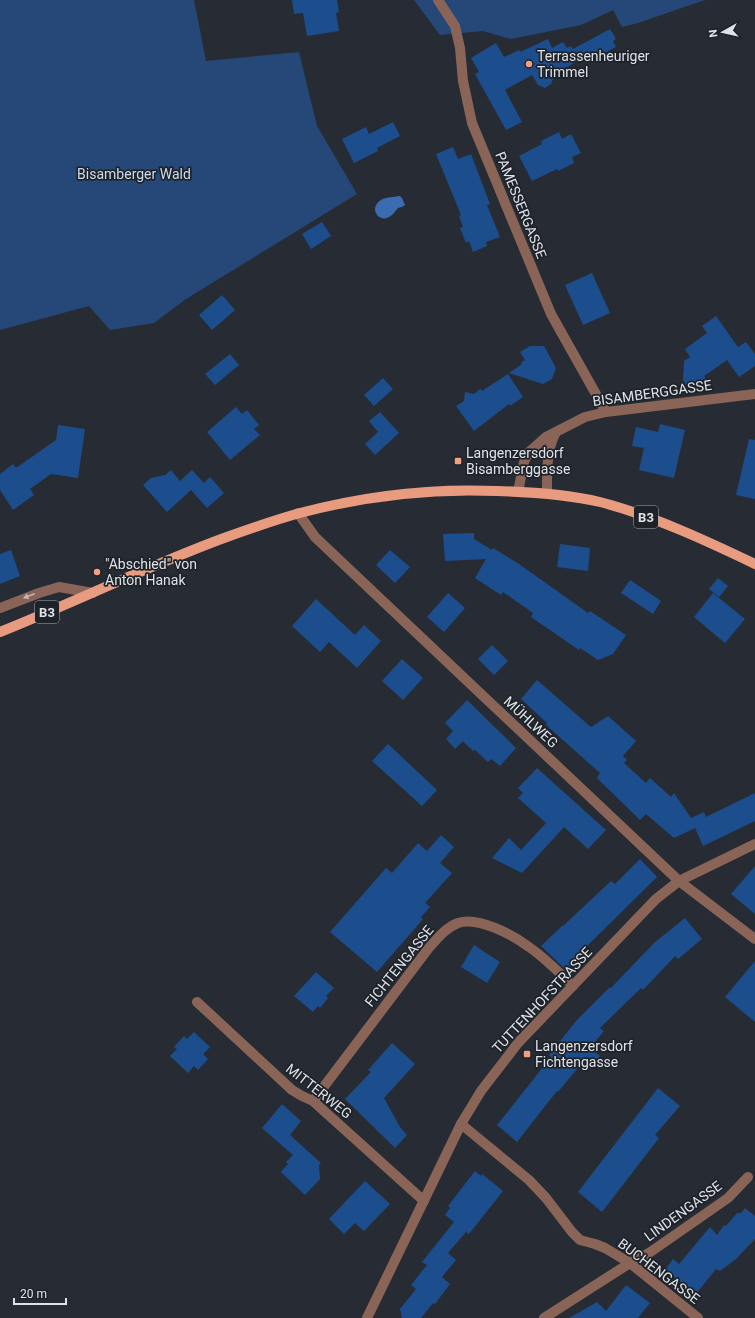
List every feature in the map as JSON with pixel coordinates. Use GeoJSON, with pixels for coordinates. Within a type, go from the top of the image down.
{"type":"FeatureCollection","features":[{"type":"Feature","properties":{"kind":"main road","name":"B3"},"geometry":{"type":"LineString","coordinates":[[0,632],[256,526],[298,513],[361,499],[394,494],[460,490],[518,492],[576,497],[626,510],[704,541],[755,564]]}},
{"type":"Feature","properties":{"kind":"street","name":"PAMESSERGASSE"},"geometry":{"type":"LineString","coordinates":[[438,0],[455,26],[460,48],[462,81],[469,113],[490,167],[551,314],[606,412]]}},
{"type":"Feature","properties":{"kind":"street","name":"BISAMBERGGASSE"},"geometry":{"type":"LineString","coordinates":[[518,492],[524,462],[528,453],[546,437],[585,417],[606,412],[755,394]]}},
{"type":"Feature","properties":{"kind":"street"},"geometry":{"type":"LineString","coordinates":[[547,494],[550,447],[556,432]]}},
{"type":"Feature","properties":{"kind":"street","name":"MÜHLWEG"},"geometry":{"type":"LineString","coordinates":[[298,513],[309,530],[321,543],[679,881],[755,939]]}},
{"type":"Feature","properties":{"kind":"street"},"geometry":{"type":"LineString","coordinates":[[0,608],[59,587],[93,593]]}},
{"type":"Feature","properties":{"kind":"street","name":"TUTTENHOFSTRASSE"},"geometry":{"type":"LineString","coordinates":[[367,1318],[461,1124],[481,1091],[514,1047],[656,899],[679,881],[755,844]]}},
{"type":"Feature","properties":{"kind":"street","name":"FICHTENGASSE"},"geometry":{"type":"LineString","coordinates":[[313,1101],[428,949],[450,927],[460,923],[472,921],[486,924],[529,946],[573,986]]}},
{"type":"Feature","properties":{"kind":"street","name":"MITTERWEG"},"geometry":{"type":"LineString","coordinates":[[197,1002],[292,1090],[313,1101],[424,1201]]}},
{"type":"Feature","properties":{"kind":"street","name":"BUCHENGASSE"},"geometry":{"type":"LineString","coordinates":[[461,1124],[529,1180],[546,1198],[580,1240],[605,1248],[630,1263],[698,1318]]}},
{"type":"Feature","properties":{"kind":"street","name":"LINDENGASSE"},"geometry":{"type":"LineString","coordinates":[[544,1318],[630,1263],[649,1253],[728,1198],[748,1177]]}},
{"type":"Feature","properties":{"kind":"green space","name":"Bisamberger Wald"},"geometry":{"type":"Polygon","coordinates":[[[0,0],[194,0],[206,61],[299,52],[317,126],[357,194],[186,299],[154,323],[110,330],[89,306],[0,330],[0,0]]]}},
{"type":"Feature","properties":{"kind":"green space"},"geometry":{"type":"Polygon","coordinates":[[[414,0],[705,0],[622,27],[613,10],[581,25],[511,39],[483,31],[440,35],[414,0]]]}},
{"type":"Feature","properties":{"kind":"shaded area"},"geometry":{"type":"Polygon","coordinates":[[[400,196],[405,205],[398,208],[393,214],[382,218],[376,214],[375,207],[381,200],[400,196]]]}},
{"type":"Feature","properties":{"kind":"building"},"geometry":{"type":"Polygon","coordinates":[[[292,0],[337,0],[339,12],[336,13],[339,31],[307,36],[303,13],[294,14],[292,0]]]}},
{"type":"Feature","properties":{"kind":"building"},"geometry":{"type":"Polygon","coordinates":[[[610,29],[616,39],[613,41],[616,47],[597,57],[593,52],[555,74],[551,84],[545,88],[538,85],[532,75],[505,90],[522,122],[506,130],[475,74],[479,72],[471,58],[496,43],[504,57],[519,50],[520,52],[548,39],[552,48],[563,42],[567,48],[571,46],[573,49],[610,29]]]}},
{"type":"Feature","properties":{"kind":"building"},"geometry":{"type":"Polygon","coordinates":[[[393,122],[400,136],[377,148],[378,151],[354,163],[342,139],[366,127],[369,134],[393,122]]]}},
{"type":"Feature","properties":{"kind":"building"},"geometry":{"type":"Polygon","coordinates":[[[559,132],[562,139],[571,134],[581,153],[572,157],[574,163],[532,181],[519,156],[542,144],[541,141],[559,132]]]}},
{"type":"Feature","properties":{"kind":"building"},"geometry":{"type":"Polygon","coordinates":[[[453,147],[458,159],[471,154],[490,204],[487,205],[500,237],[486,242],[487,246],[473,252],[469,241],[466,243],[460,228],[463,227],[459,216],[461,215],[436,154],[453,147]]]}},
{"type":"Feature","properties":{"kind":"building"},"geometry":{"type":"Polygon","coordinates":[[[322,222],[331,236],[311,249],[302,234],[322,222]]]}},
{"type":"Feature","properties":{"kind":"building"},"geometry":{"type":"Polygon","coordinates":[[[592,273],[610,313],[583,325],[565,285],[592,273]]]}},
{"type":"Feature","properties":{"kind":"building"},"geometry":{"type":"Polygon","coordinates":[[[222,295],[235,310],[212,330],[199,315],[222,295]]]}},
{"type":"Feature","properties":{"kind":"building"},"geometry":{"type":"Polygon","coordinates":[[[716,316],[738,347],[746,342],[755,354],[755,366],[739,377],[727,360],[704,376],[707,381],[691,392],[683,380],[684,361],[690,357],[685,349],[707,333],[702,326],[716,316]]]}},
{"type":"Feature","properties":{"kind":"building"},"geometry":{"type":"Polygon","coordinates":[[[530,346],[544,346],[556,368],[552,379],[543,384],[509,373],[522,364],[521,363],[525,360],[520,352],[530,346]]]}},
{"type":"Feature","properties":{"kind":"building"},"geometry":{"type":"Polygon","coordinates":[[[230,354],[239,365],[215,385],[205,374],[230,354]]]}},
{"type":"Feature","properties":{"kind":"building"},"geometry":{"type":"Polygon","coordinates":[[[508,374],[523,397],[510,406],[509,404],[474,431],[456,406],[464,401],[465,392],[474,394],[480,389],[482,391],[508,374]]]}},
{"type":"Feature","properties":{"kind":"building"},"geometry":{"type":"Polygon","coordinates":[[[383,378],[393,389],[374,406],[364,395],[383,378]]]}},
{"type":"Feature","properties":{"kind":"building"},"geometry":{"type":"Polygon","coordinates":[[[236,407],[242,414],[247,410],[259,425],[254,429],[260,435],[230,460],[207,432],[236,407]]]}},
{"type":"Feature","properties":{"kind":"building"},"geometry":{"type":"Polygon","coordinates":[[[380,412],[399,433],[375,455],[365,444],[378,432],[369,421],[380,412]]]}},
{"type":"Feature","properties":{"kind":"building"},"geometry":{"type":"Polygon","coordinates":[[[660,424],[685,430],[674,478],[639,470],[644,448],[632,446],[636,427],[658,432],[660,424]]]}},
{"type":"Feature","properties":{"kind":"building"},"geometry":{"type":"Polygon","coordinates":[[[58,425],[85,429],[78,478],[51,474],[30,489],[34,495],[13,510],[0,490],[0,474],[13,464],[16,468],[56,440],[58,425]]]}},
{"type":"Feature","properties":{"kind":"building"},"geometry":{"type":"Polygon","coordinates":[[[749,439],[755,440],[755,499],[736,495],[749,439]]]}},
{"type":"Feature","properties":{"kind":"building"},"geometry":{"type":"Polygon","coordinates":[[[171,470],[180,481],[192,470],[204,483],[210,477],[224,493],[207,508],[191,490],[167,512],[143,485],[151,478],[165,475],[171,470]]]}},
{"type":"Feature","properties":{"kind":"building"},"geometry":{"type":"Polygon","coordinates":[[[474,533],[474,539],[492,550],[493,548],[519,564],[588,613],[590,611],[626,635],[613,654],[598,660],[580,648],[579,650],[531,617],[533,613],[503,592],[501,595],[475,578],[486,559],[445,561],[443,534],[474,533]]]}},
{"type":"Feature","properties":{"kind":"building"},"geometry":{"type":"Polygon","coordinates":[[[560,544],[590,548],[588,571],[557,567],[560,544]]]}},
{"type":"Feature","properties":{"kind":"building"},"geometry":{"type":"Polygon","coordinates":[[[11,550],[20,576],[0,584],[0,554],[11,550]]]}},
{"type":"Feature","properties":{"kind":"building"},"geometry":{"type":"Polygon","coordinates":[[[390,550],[410,567],[395,583],[376,565],[390,550]]]}},
{"type":"Feature","properties":{"kind":"building"},"geometry":{"type":"Polygon","coordinates":[[[718,578],[728,586],[719,597],[709,589],[718,578]]]}},
{"type":"Feature","properties":{"kind":"building"},"geometry":{"type":"Polygon","coordinates":[[[630,580],[661,601],[653,614],[621,593],[630,580]]]}},
{"type":"Feature","properties":{"kind":"building"},"geometry":{"type":"Polygon","coordinates":[[[448,593],[465,608],[444,632],[427,617],[448,593]]]}},
{"type":"Feature","properties":{"kind":"building"},"geometry":{"type":"Polygon","coordinates":[[[713,593],[745,619],[725,643],[694,617],[713,593]]]}},
{"type":"Feature","properties":{"kind":"building"},"geometry":{"type":"Polygon","coordinates":[[[316,599],[355,635],[364,625],[381,641],[357,668],[329,642],[320,652],[292,626],[316,599]]]}},
{"type":"Feature","properties":{"kind":"building"},"geometry":{"type":"Polygon","coordinates":[[[492,645],[508,661],[494,675],[478,659],[492,645]]]}},
{"type":"Feature","properties":{"kind":"building"},"geometry":{"type":"Polygon","coordinates":[[[402,659],[423,678],[403,700],[382,681],[402,659]]]}},
{"type":"Feature","properties":{"kind":"building"},"geometry":{"type":"Polygon","coordinates":[[[537,680],[591,727],[608,716],[636,741],[623,756],[627,760],[624,763],[646,783],[650,778],[671,797],[674,793],[691,818],[704,812],[706,817],[755,793],[755,821],[703,846],[695,828],[674,838],[646,814],[640,820],[597,778],[600,773],[546,725],[547,723],[521,699],[537,680]]]}},
{"type":"Feature","properties":{"kind":"building"},"geometry":{"type":"Polygon","coordinates":[[[467,700],[516,748],[500,766],[491,759],[488,762],[475,750],[473,751],[463,741],[455,749],[446,739],[453,731],[445,723],[467,700]]]}},
{"type":"Feature","properties":{"kind":"building"},"geometry":{"type":"Polygon","coordinates":[[[388,744],[437,790],[422,806],[372,761],[388,744]]]}},
{"type":"Feature","properties":{"kind":"building"},"geometry":{"type":"Polygon","coordinates":[[[537,768],[606,830],[588,849],[564,827],[522,873],[492,858],[509,838],[521,850],[546,823],[518,798],[523,793],[518,788],[537,768]]]}},
{"type":"Feature","properties":{"kind":"building"},"geometry":{"type":"Polygon","coordinates":[[[441,835],[454,847],[440,863],[452,873],[425,903],[430,907],[421,917],[423,919],[377,972],[330,932],[386,868],[392,873],[418,843],[427,851],[441,835]]]}},
{"type":"Feature","properties":{"kind":"building"},"geometry":{"type":"Polygon","coordinates":[[[640,859],[657,877],[584,949],[585,951],[567,971],[541,946],[611,881],[615,884],[640,859]]]}},
{"type":"Feature","properties":{"kind":"building"},"geometry":{"type":"Polygon","coordinates":[[[755,866],[755,914],[731,894],[755,866]]]}},
{"type":"Feature","properties":{"kind":"building"},"geometry":{"type":"Polygon","coordinates":[[[685,918],[702,939],[678,959],[675,956],[643,990],[641,988],[600,1028],[604,1031],[590,1048],[600,1056],[589,1069],[582,1063],[558,1092],[557,1091],[517,1142],[497,1125],[551,1057],[549,1055],[576,1021],[610,987],[611,988],[654,943],[685,918]]]}},
{"type":"Feature","properties":{"kind":"building"},"geometry":{"type":"Polygon","coordinates":[[[474,945],[500,962],[487,983],[461,967],[474,945]]]}},
{"type":"Feature","properties":{"kind":"building"},"geometry":{"type":"Polygon","coordinates":[[[755,961],[755,1022],[725,997],[755,961]]]}},
{"type":"Feature","properties":{"kind":"building"},"geometry":{"type":"Polygon","coordinates":[[[316,972],[334,988],[326,996],[328,998],[320,1008],[318,1006],[313,1012],[294,996],[316,972]]]}},
{"type":"Feature","properties":{"kind":"building"},"geometry":{"type":"Polygon","coordinates":[[[194,1032],[210,1047],[203,1054],[208,1059],[198,1070],[194,1066],[188,1073],[170,1056],[177,1049],[174,1047],[184,1036],[187,1039],[194,1032]]]}},
{"type":"Feature","properties":{"kind":"building"},"geometry":{"type":"Polygon","coordinates":[[[392,1043],[415,1064],[384,1098],[400,1127],[407,1135],[395,1148],[345,1099],[371,1072],[368,1070],[392,1043]]]}},
{"type":"Feature","properties":{"kind":"building"},"geometry":{"type":"Polygon","coordinates":[[[658,1088],[680,1106],[655,1135],[659,1138],[602,1212],[578,1192],[658,1088]]]}},
{"type":"Feature","properties":{"kind":"building"},"geometry":{"type":"Polygon","coordinates":[[[282,1104],[301,1121],[290,1135],[321,1163],[319,1165],[320,1179],[305,1195],[281,1172],[288,1164],[286,1162],[293,1155],[262,1128],[282,1104]]]}},
{"type":"Feature","properties":{"kind":"building"},"geometry":{"type":"Polygon","coordinates":[[[475,1171],[481,1176],[482,1174],[503,1191],[469,1234],[466,1232],[448,1253],[456,1260],[442,1277],[450,1284],[435,1304],[433,1303],[421,1318],[402,1318],[400,1309],[416,1289],[411,1285],[427,1265],[422,1262],[454,1222],[445,1215],[450,1208],[448,1206],[475,1171]]]}},
{"type":"Feature","properties":{"kind":"building"},"geometry":{"type":"Polygon","coordinates":[[[365,1181],[390,1204],[364,1231],[355,1223],[344,1234],[329,1219],[365,1181]]]}},
{"type":"Feature","properties":{"kind":"building"},"geometry":{"type":"Polygon","coordinates":[[[745,1208],[755,1216],[755,1239],[736,1259],[720,1271],[716,1269],[696,1294],[665,1270],[673,1259],[679,1264],[710,1227],[717,1235],[724,1225],[726,1226],[737,1213],[741,1213],[745,1208]]]}},
{"type":"Feature","properties":{"kind":"building"},"geometry":{"type":"Polygon","coordinates":[[[626,1285],[650,1303],[638,1318],[569,1318],[597,1302],[606,1311],[626,1285]]]}},
{"type":"Feature","properties":{"kind":"place","name":"Terrassenheuriger Trimmel"},"geometry":{"type":"Point","coordinates":[529,64]}},
{"type":"Feature","properties":{"kind":"place","name":"Langenzersdorf Bisamberggasse"},"geometry":{"type":"Point","coordinates":[458,461]}},
{"type":"Feature","properties":{"kind":"place","name":"\"Abschied\" von Anton Hanak"},"geometry":{"type":"Point","coordinates":[97,572]}},
{"type":"Feature","properties":{"kind":"place","name":"Langenzersdorf Fichtengasse"},"geometry":{"type":"Point","coordinates":[527,1054]}}]}
